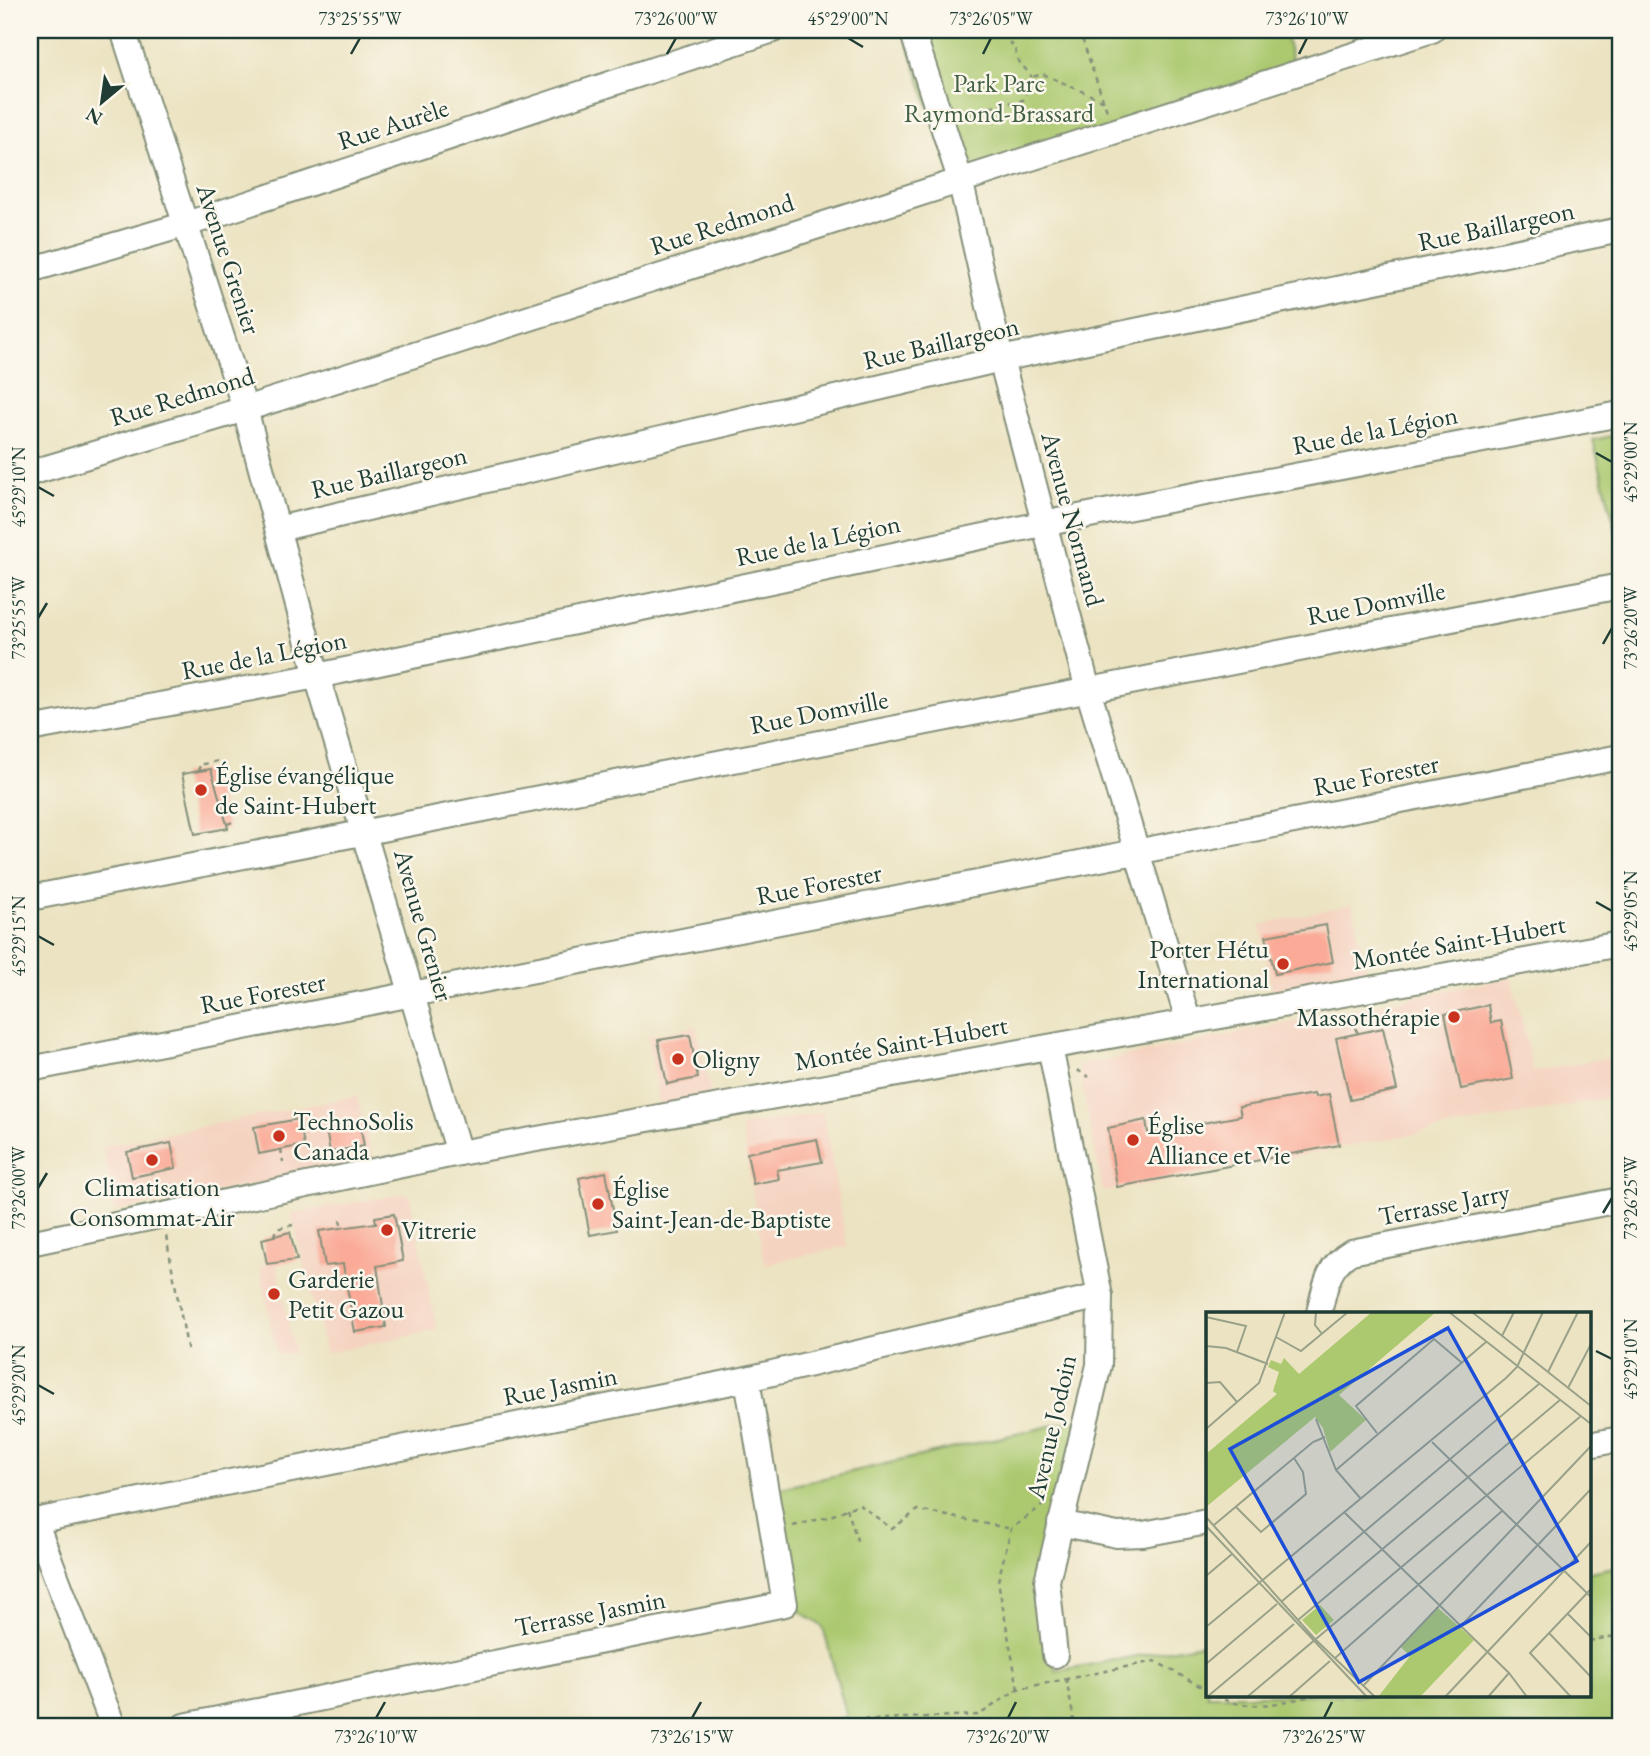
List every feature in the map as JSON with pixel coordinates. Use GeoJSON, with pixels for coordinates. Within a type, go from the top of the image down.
{"type":"FeatureCollection","features":[{"type":"Feature","properties":{"kind":"street","name":"Avenue Grenier"},"geometry":{"type":"LineString","coordinates":[[123,30],[245,409],[317,676],[366,831],[459,1153]]}},
{"type":"Feature","properties":{"kind":"street","name":"Rue Aurèle"},"geometry":{"type":"LineString","coordinates":[[30,271],[187,223],[773,30]]}},
{"type":"Feature","properties":{"kind":"street","name":"Avenue Normand"},"geometry":{"type":"LineString","coordinates":[[912,30],[960,179],[1042,524],[1088,690],[1188,1020]]}},
{"type":"Feature","properties":{"kind":"street","name":"Rue Redmond"},"geometry":{"type":"LineString","coordinates":[[30,473],[245,409],[1432,30]]}},
{"type":"Feature","properties":{"kind":"street","name":"Rue Baillargeon"},"geometry":{"type":"LineString","coordinates":[[278,529],[1001,359],[1620,230]]}},
{"type":"Feature","properties":{"kind":"street","name":"Rue de la Légion"},"geometry":{"type":"LineString","coordinates":[[30,729],[317,676],[1042,524],[1620,414]]}},
{"type":"Feature","properties":{"kind":"street","name":"Rue Domville"},"geometry":{"type":"LineString","coordinates":[[30,898],[1620,586]]}},
{"type":"Feature","properties":{"kind":"street","name":"Rue Forester"},"geometry":{"type":"LineString","coordinates":[[30,1069],[1620,757]]}},
{"type":"Feature","properties":{"kind":"street","name":"Montée Saint-Hubert"},"geometry":{"type":"LineString","coordinates":[[30,1243],[459,1153],[1620,944]]}},
{"type":"Feature","properties":{"kind":"street","name":"Avenue Jodoin"},"geometry":{"type":"LineString","coordinates":[[1050,1047],[1100,1296],[1099,1365],[1047,1581],[1055,1655]]}},
{"type":"Feature","properties":{"kind":"street","name":"Terrasse Jarry"},"geometry":{"type":"LineString","coordinates":[[1319,1312],[1329,1274],[1338,1260],[1351,1252],[1620,1200]]}},
{"type":"Feature","properties":{"kind":"street","name":"Rue Jasmin"},"geometry":{"type":"LineString","coordinates":[[32,1522],[747,1379],[1100,1296]]}},
{"type":"Feature","properties":{"kind":"street","name":"Terrasse Jasmin"},"geometry":{"type":"LineString","coordinates":[[184,1726],[785,1604],[747,1379]]}},
{"type":"Feature","properties":{"kind":"street"},"geometry":{"type":"LineString","coordinates":[[1590,1445],[1620,1439]]}},
{"type":"Feature","properties":{"kind":"street"},"geometry":{"type":"LineString","coordinates":[[32,1522],[113,1726]]}},
{"type":"Feature","properties":{"kind":"street"},"geometry":{"type":"LineString","coordinates":[[1059,1523],[1116,1535],[1143,1534],[1206,1522]]}},
{"type":"Feature","properties":{"kind":"path"},"geometry":{"type":"LineString","coordinates":[[993,30],[1014,46],[1018,60],[1032,77]]}},
{"type":"Feature","properties":{"kind":"path"},"geometry":{"type":"LineString","coordinates":[[1079,30],[1114,130]]}},
{"type":"Feature","properties":{"kind":"path"},"geometry":{"type":"LineString","coordinates":[[1032,77],[1043,74],[1104,101]]}},
{"type":"Feature","properties":{"kind":"path"},"geometry":{"type":"LineString","coordinates":[[941,119],[1023,100],[1032,77]]}},
{"type":"Feature","properties":{"kind":"path"},"geometry":{"type":"LineString","coordinates":[[200,771],[199,765],[218,761]]}},
{"type":"Feature","properties":{"kind":"path"},"geometry":{"type":"LineString","coordinates":[[1355,1028],[1358,1033]]}},
{"type":"Feature","properties":{"kind":"path"},"geometry":{"type":"LineString","coordinates":[[281,1149],[283,1161]]}},
{"type":"Feature","properties":{"kind":"path"},"geometry":{"type":"LineString","coordinates":[[162,1215],[188,1352]]}},
{"type":"Feature","properties":{"kind":"path"},"geometry":{"type":"LineString","coordinates":[[340,1220],[342,1228]]}},
{"type":"Feature","properties":{"kind":"path"},"geometry":{"type":"LineString","coordinates":[[274,1236],[276,1229],[293,1225]]}},
{"type":"Feature","properties":{"kind":"path"},"geometry":{"type":"LineString","coordinates":[[1018,1689],[998,1580],[1012,1529],[1069,1485]]}},
{"type":"Feature","properties":{"kind":"path"},"geometry":{"type":"LineString","coordinates":[[772,1531],[828,1517],[859,1504],[892,1529],[918,1510],[1012,1529]]}},
{"type":"Feature","properties":{"kind":"path"},"geometry":{"type":"LineString","coordinates":[[847,1508],[858,1544]]}},
{"type":"Feature","properties":{"kind":"path"},"geometry":{"type":"LineString","coordinates":[[1590,1641],[1620,1635]]}},
{"type":"Feature","properties":{"kind":"path"},"geometry":{"type":"LineString","coordinates":[[834,1726],[856,1720],[979,1715],[1018,1689],[1155,1661],[1206,1689]]}},
{"type":"Feature","properties":{"kind":"path"},"geometry":{"type":"LineString","coordinates":[[1066,1678],[1074,1726]]}},
{"type":"Feature","properties":{"kind":"path"},"geometry":{"type":"LineString","coordinates":[[1217,1696],[1232,1704],[1253,1707],[1311,1696]]}},
{"type":"Feature","properties":{"kind":"shaded area"},"geometry":{"type":"Polygon","coordinates":[[[1352,904],[1367,970],[1272,990],[1261,925],[1352,904]]]}},
{"type":"Feature","properties":{"kind":"shaded area"},"geometry":{"type":"Polygon","coordinates":[[[1512,977],[1533,1072],[1615,1056],[1620,1096],[1103,1192],[1078,1066],[1512,977]]]}},
{"type":"Feature","properties":{"kind":"shaded area"},"geometry":{"type":"Polygon","coordinates":[[[696,1026],[713,1102],[659,1108],[648,1036],[696,1026]]]}},
{"type":"Feature","properties":{"kind":"shaded area"},"geometry":{"type":"Polygon","coordinates":[[[357,1096],[373,1162],[115,1211],[103,1146],[357,1096]]]}},
{"type":"Feature","properties":{"kind":"shaded area"},"geometry":{"type":"Polygon","coordinates":[[[823,1112],[847,1246],[765,1264],[741,1126],[823,1112]]]}},
{"type":"Feature","properties":{"kind":"shaded area"},"geometry":{"type":"Polygon","coordinates":[[[409,1193],[437,1330],[326,1353],[291,1213],[409,1193]]]}},
{"type":"Feature","properties":{"kind":"shaded area","name":"Garderie Petit Gazou"},"geometry":{"type":"Polygon","coordinates":[[[290,1232],[296,1260],[277,1265],[294,1353],[277,1355],[260,1268],[267,1264],[262,1239],[290,1232]]]}},
{"type":"Feature","properties":{"kind":"green space","name":"Park Parc Raymond-Brassard"},"geometry":{"type":"Polygon","coordinates":[[[903,30],[1284,30],[1297,78],[955,184],[903,30]]]}},
{"type":"Feature","properties":{"kind":"green space"},"geometry":{"type":"Polygon","coordinates":[[[1620,434],[1620,547],[1593,440],[1620,434]]]}},
{"type":"Feature","properties":{"kind":"green space"},"geometry":{"type":"Polygon","coordinates":[[[1081,1419],[1044,1625],[1056,1671],[1206,1643],[1206,1696],[1590,1696],[1590,1572],[1620,1566],[1620,1726],[809,1726],[847,1717],[823,1627],[787,1602],[768,1491],[1081,1419]]]}},
{"type":"Feature","properties":{"kind":"building","name":"Église évangélique de Saint-Hubert"},"geometry":{"type":"Polygon","coordinates":[[[211,769],[228,828],[195,834],[182,774],[211,769]]]}},
{"type":"Feature","properties":{"kind":"building"},"geometry":{"type":"Polygon","coordinates":[[[1326,925],[1333,962],[1275,974],[1266,936],[1326,925]]]}},
{"type":"Feature","properties":{"kind":"building"},"geometry":{"type":"Polygon","coordinates":[[[1488,1005],[1491,1023],[1501,1021],[1513,1079],[1461,1089],[1445,1014],[1488,1005]]]}},
{"type":"Feature","properties":{"kind":"building"},"geometry":{"type":"Polygon","coordinates":[[[1383,1028],[1397,1090],[1350,1100],[1336,1038],[1383,1028]]]}},
{"type":"Feature","properties":{"kind":"building","name":"Oligny"},"geometry":{"type":"Polygon","coordinates":[[[690,1035],[698,1078],[667,1084],[658,1040],[690,1035]]]}},
{"type":"Feature","properties":{"kind":"building"},"geometry":{"type":"Polygon","coordinates":[[[1314,1094],[1315,1097],[1329,1094],[1339,1145],[1117,1187],[1108,1128],[1146,1120],[1148,1133],[1241,1116],[1239,1107],[1314,1094]]]}},
{"type":"Feature","properties":{"kind":"building","name":"TechnoSolis Canada"},"geometry":{"type":"Polygon","coordinates":[[[299,1119],[304,1145],[259,1154],[254,1127],[299,1119]]]}},
{"type":"Feature","properties":{"kind":"building"},"geometry":{"type":"Polygon","coordinates":[[[360,1124],[364,1146],[330,1152],[326,1130],[360,1124]]]}},
{"type":"Feature","properties":{"kind":"building"},"geometry":{"type":"Polygon","coordinates":[[[817,1139],[822,1162],[777,1170],[779,1179],[753,1184],[747,1153],[817,1139]]]}},
{"type":"Feature","properties":{"kind":"building","name":"Climatisation Consommat-Air"},"geometry":{"type":"Polygon","coordinates":[[[171,1143],[176,1168],[132,1177],[127,1152],[171,1143]]]}},
{"type":"Feature","properties":{"kind":"building","name":"Église Saint-Jean-de-Baptiste"},"geometry":{"type":"Polygon","coordinates":[[[606,1172],[617,1230],[590,1235],[579,1178],[606,1172]]]}},
{"type":"Feature","properties":{"kind":"building"},"geometry":{"type":"Polygon","coordinates":[[[394,1214],[403,1261],[377,1266],[386,1327],[355,1332],[343,1264],[325,1266],[319,1231],[376,1223],[375,1217],[394,1214]]]}},
{"type":"Feature","properties":{"kind":"building"},"geometry":{"type":"Polygon","coordinates":[[[290,1232],[297,1260],[267,1264],[262,1239],[290,1232]]]}},
{"type":"Feature","properties":{"kind":"place","name":"Église évangélique de Saint-Hubert"},"geometry":{"type":"Point","coordinates":[201,790]}},
{"type":"Feature","properties":{"kind":"place","name":"Porter Hétu International"},"geometry":{"type":"Point","coordinates":[1283,964]}},
{"type":"Feature","properties":{"kind":"place","name":"Massothérapie"},"geometry":{"type":"Point","coordinates":[1454,1017]}},
{"type":"Feature","properties":{"kind":"place","name":"Oligny"},"geometry":{"type":"Point","coordinates":[678,1059]}},
{"type":"Feature","properties":{"kind":"place","name":"TechnoSolis Canada"},"geometry":{"type":"Point","coordinates":[279,1136]}},
{"type":"Feature","properties":{"kind":"place","name":"Église Alliance et Vie"},"geometry":{"type":"Point","coordinates":[1133,1140]}},
{"type":"Feature","properties":{"kind":"place","name":"Climatisation Consommat-Air"},"geometry":{"type":"Point","coordinates":[152,1160]}},
{"type":"Feature","properties":{"kind":"place","name":"Église Saint-Jean-de-Baptiste"},"geometry":{"type":"Point","coordinates":[598,1204]}},
{"type":"Feature","properties":{"kind":"place","name":"Vitrerie"},"geometry":{"type":"Point","coordinates":[387,1230]}},
{"type":"Feature","properties":{"kind":"place","name":"Garderie Petit Gazou"},"geometry":{"type":"Point","coordinates":[274,1294]}}]}
